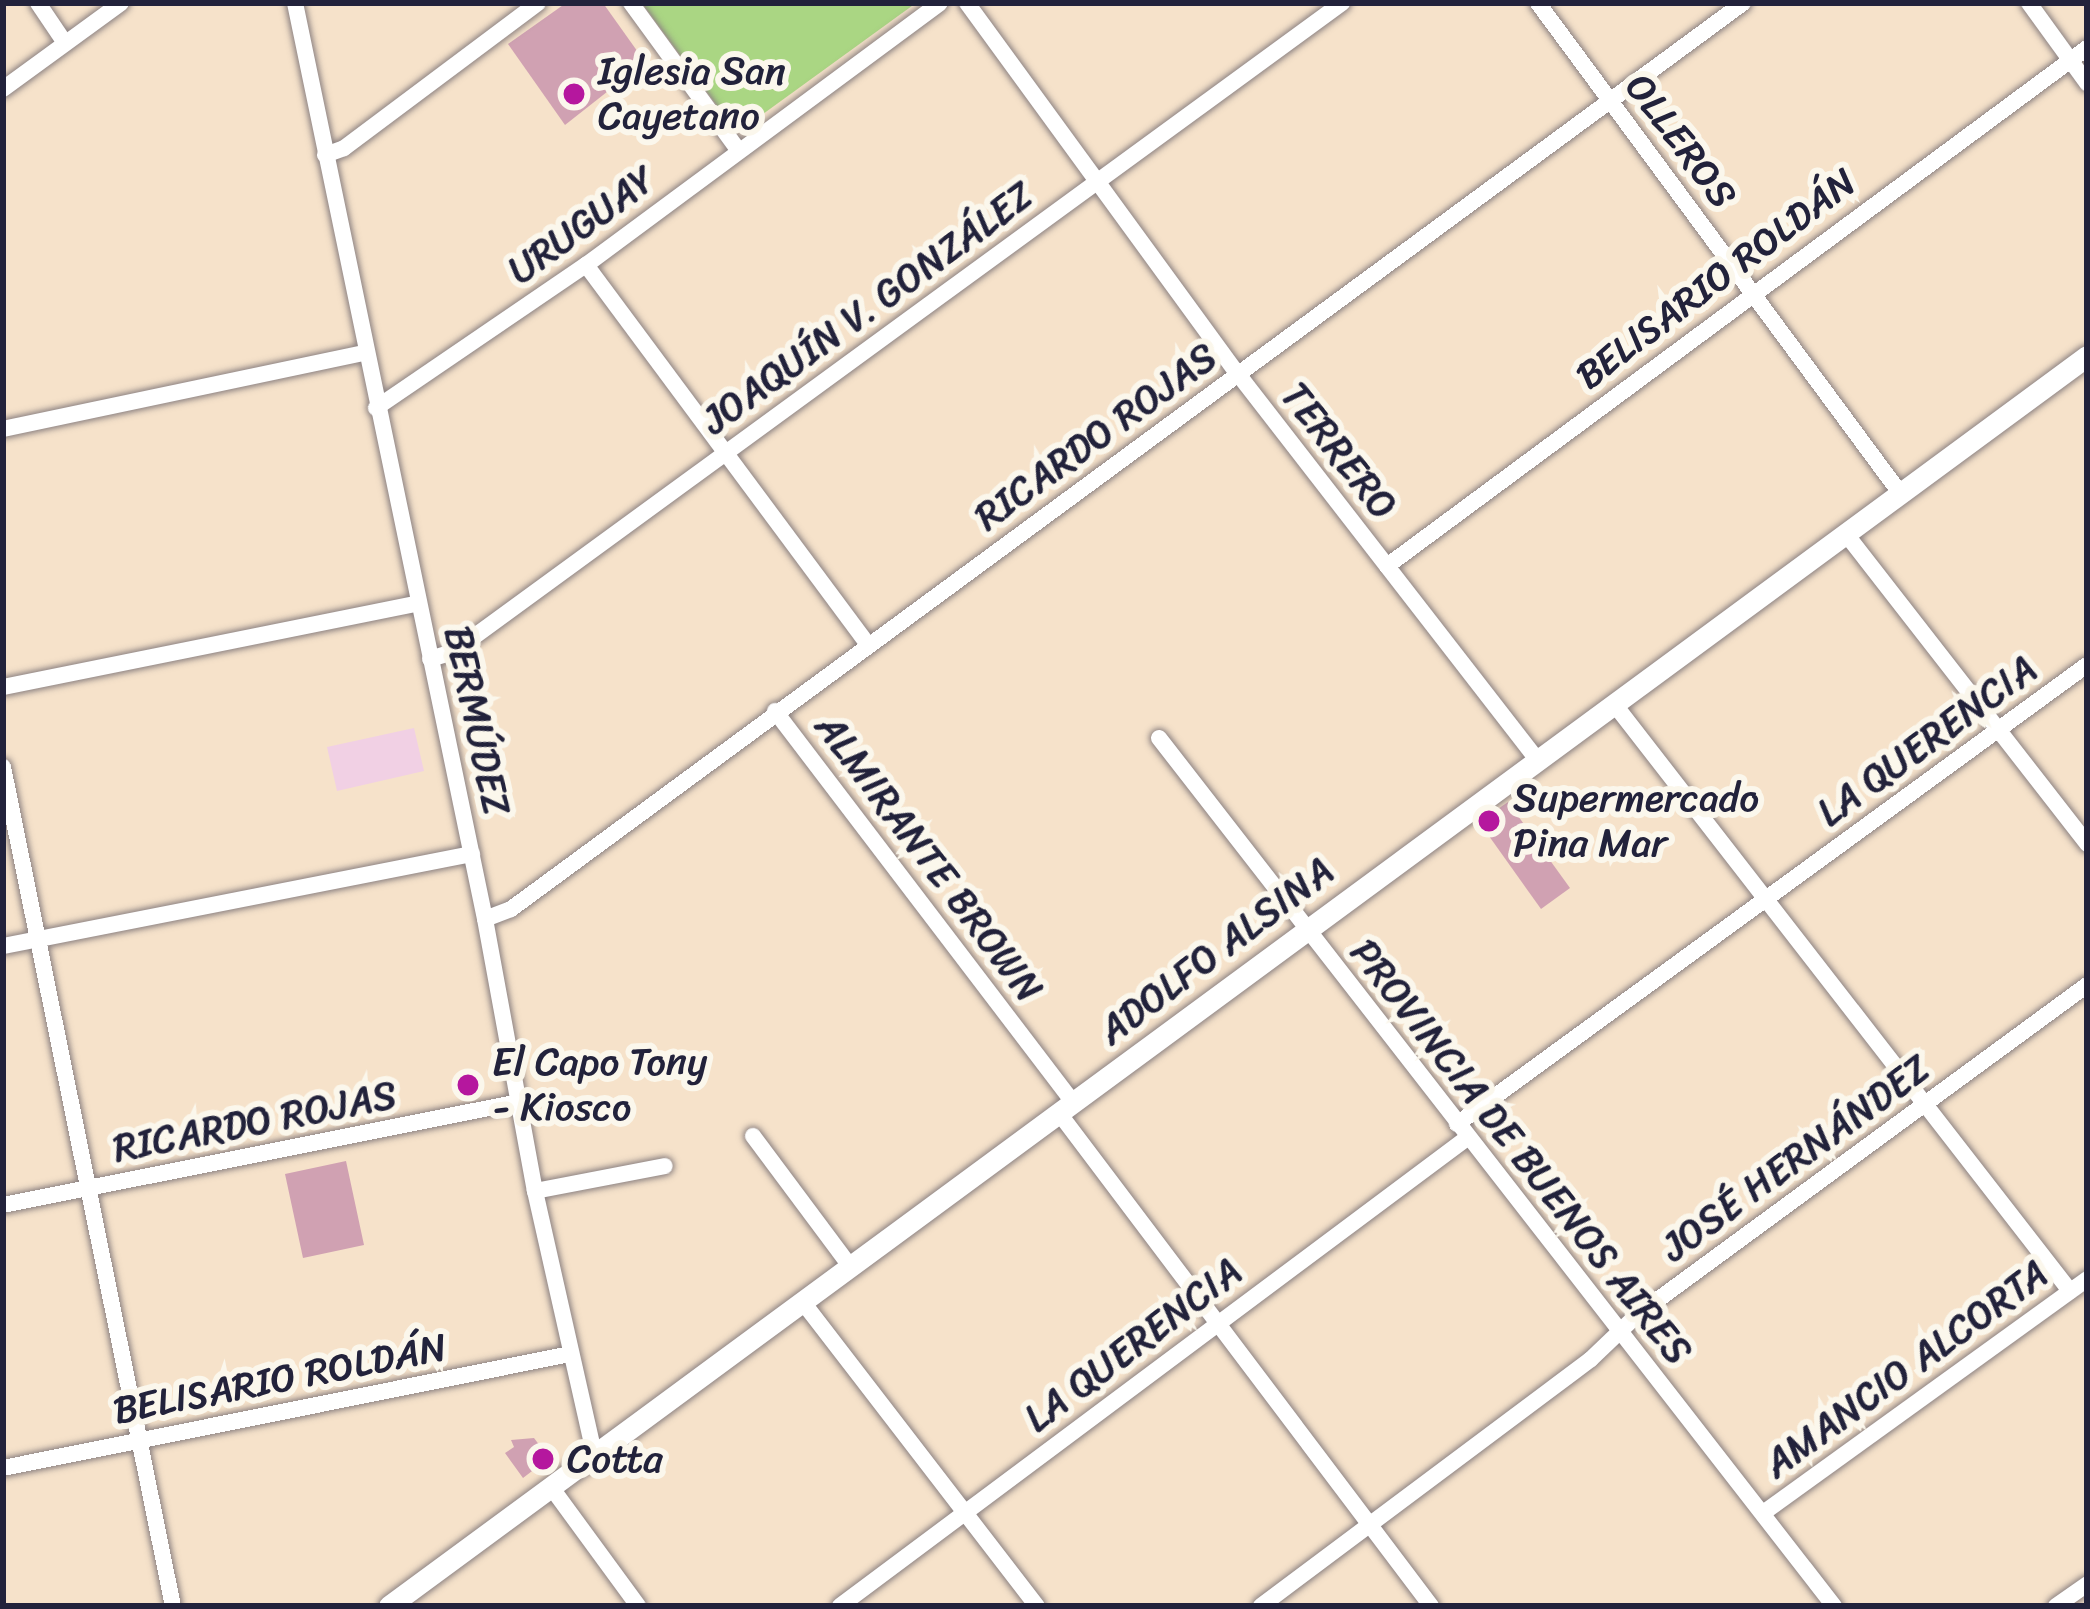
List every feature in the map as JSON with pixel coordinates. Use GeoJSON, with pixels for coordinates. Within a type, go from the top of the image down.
{"type":"FeatureCollection","features":[{"type":"Feature","properties":{"kind":"street"},"geometry":{"type":"LineString","coordinates":[[38,3],[65,43]]}},
{"type":"Feature","properties":{"kind":"street"},"geometry":{"type":"LineString","coordinates":[[3,89],[121,3]]}},
{"type":"Feature","properties":{"kind":"street","name":"BERMÚDEZ"},"geometry":{"type":"LineString","coordinates":[[295,3],[364,353],[472,854],[535,1191],[594,1454]]}},
{"type":"Feature","properties":{"kind":"street"},"geometry":{"type":"LineString","coordinates":[[325,155],[344,148],[538,3]]}},
{"type":"Feature","properties":{"kind":"street"},"geometry":{"type":"LineString","coordinates":[[631,3],[738,150]]}},
{"type":"Feature","properties":{"kind":"street","name":"URUGUAY"},"geometry":{"type":"LineString","coordinates":[[376,408],[586,265],[940,3]]}},
{"type":"Feature","properties":{"kind":"street","name":"TERRERO"},"geometry":{"type":"LineString","coordinates":[[967,3],[1238,374],[1538,761]]}},
{"type":"Feature","properties":{"kind":"street","name":"JOAQUÍN V. GONZÁLEZ"},"geometry":{"type":"LineString","coordinates":[[430,658],[453,652],[1342,3]]}},
{"type":"Feature","properties":{"kind":"street","name":"OLLEROS"},"geometry":{"type":"LineString","coordinates":[[1538,3],[1900,493]]}},
{"type":"Feature","properties":{"kind":"street","name":"RICARDO ROJAS"},"geometry":{"type":"LineString","coordinates":[[485,919],[512,909],[867,643],[1743,3]]}},
{"type":"Feature","properties":{"kind":"street"},"geometry":{"type":"LineString","coordinates":[[2029,3],[2087,83]]}},
{"type":"Feature","properties":{"kind":"street","name":"BELISARIO ROLDÁN"},"geometry":{"type":"LineString","coordinates":[[1387,566],[2087,48]]}},
{"type":"Feature","properties":{"kind":"street"},"geometry":{"type":"LineString","coordinates":[[586,265],[867,643]]}},
{"type":"Feature","properties":{"kind":"street"},"geometry":{"type":"LineString","coordinates":[[3,428],[364,353]]}},
{"type":"Feature","properties":{"kind":"street","name":"ADOLFO ALSINA"},"geometry":{"type":"LineString","coordinates":[[389,1606],[2087,356]]}},
{"type":"Feature","properties":{"kind":"street"},"geometry":{"type":"LineString","coordinates":[[1846,533],[2087,844]]}},
{"type":"Feature","properties":{"kind":"street"},"geometry":{"type":"LineString","coordinates":[[3,687],[418,603]]}},
{"type":"Feature","properties":{"kind":"street","name":"LA QUERENCIA"},"geometry":{"type":"LineString","coordinates":[[840,1606],[1766,901],[2087,665]]}},
{"type":"Feature","properties":{"kind":"street"},"geometry":{"type":"LineString","coordinates":[[1615,705],[2070,1291]]}},
{"type":"Feature","properties":{"kind":"street","name":"ALMIRANTE BROWN"},"geometry":{"type":"LineString","coordinates":[[775,711],[1066,1107],[1216,1322],[1431,1606]]}},
{"type":"Feature","properties":{"kind":"street","name":"PROVINCIA DE BUENOS AIRES"},"geometry":{"type":"LineString","coordinates":[[1159,738],[1834,1606]]}},
{"type":"Feature","properties":{"kind":"street"},"geometry":{"type":"LineString","coordinates":[[3,767],[92,1188],[173,1606]]}},
{"type":"Feature","properties":{"kind":"street"},"geometry":{"type":"LineString","coordinates":[[3,946],[472,854]]}},
{"type":"Feature","properties":{"kind":"street","name":"JOSÉ HERNÁNDEZ"},"geometry":{"type":"LineString","coordinates":[[1261,1606],[1591,1359],[1618,1331],[2087,985]]}},
{"type":"Feature","properties":{"kind":"street","name":"RICARDO ROJAS"},"geometry":{"type":"LineString","coordinates":[[3,1205],[519,1102]]}},
{"type":"Feature","properties":{"kind":"street"},"geometry":{"type":"LineString","coordinates":[[753,1136],[850,1267]]}},
{"type":"Feature","properties":{"kind":"street"},"geometry":{"type":"LineString","coordinates":[[535,1191],[665,1166]]}},
{"type":"Feature","properties":{"kind":"street","name":"AMANCIO ALCORTA"},"geometry":{"type":"LineString","coordinates":[[1763,1513],[2087,1279]]}},
{"type":"Feature","properties":{"kind":"street"},"geometry":{"type":"LineString","coordinates":[[802,1301],[1037,1606]]}},
{"type":"Feature","properties":{"kind":"street","name":"BELISARIO ROLDÁN"},"geometry":{"type":"LineString","coordinates":[[3,1468],[570,1354]]}},
{"type":"Feature","properties":{"kind":"street"},"geometry":{"type":"LineString","coordinates":[[551,1486],[638,1606]]}},
{"type":"Feature","properties":{"kind":"street"},"geometry":{"type":"LineString","coordinates":[[2056,1606],[2087,1584]]}},
{"type":"Feature","properties":{"kind":"shaded area"},"geometry":{"type":"Polygon","coordinates":[[[414,728],[424,771],[337,791],[327,747],[414,728]]]}},
{"type":"Feature","properties":{"kind":"green space"},"geometry":{"type":"Polygon","coordinates":[[[642,3],[916,3],[737,133],[642,3]]]}},
{"type":"Feature","properties":{"kind":"building","name":"Iglesia San Cayetano"},"geometry":{"type":"Polygon","coordinates":[[[566,3],[603,3],[645,62],[565,125],[508,44],[566,3]]]}},
{"type":"Feature","properties":{"kind":"building"},"geometry":{"type":"Polygon","coordinates":[[[1508,802],[1570,888],[1541,909],[1479,822],[1508,802]]]}},
{"type":"Feature","properties":{"kind":"building"},"geometry":{"type":"Polygon","coordinates":[[[346,1161],[364,1245],[303,1258],[285,1174],[346,1161]]]}},
{"type":"Feature","properties":{"kind":"building"},"geometry":{"type":"Polygon","coordinates":[[[534,1438],[549,1458],[523,1478],[505,1453],[514,1447],[511,1440],[534,1438]]]}},
{"type":"Feature","properties":{"kind":"place","name":"Iglesia San Cayetano"},"geometry":{"type":"Point","coordinates":[574,94]}},
{"type":"Feature","properties":{"kind":"place","name":"Supermercado Pina Mar"},"geometry":{"type":"Point","coordinates":[1489,821]}},
{"type":"Feature","properties":{"kind":"place","name":"El Capo Tony - Kiosco"},"geometry":{"type":"Point","coordinates":[468,1085]}},
{"type":"Feature","properties":{"kind":"place","name":"Cotta"},"geometry":{"type":"Point","coordinates":[543,1459]}}]}
